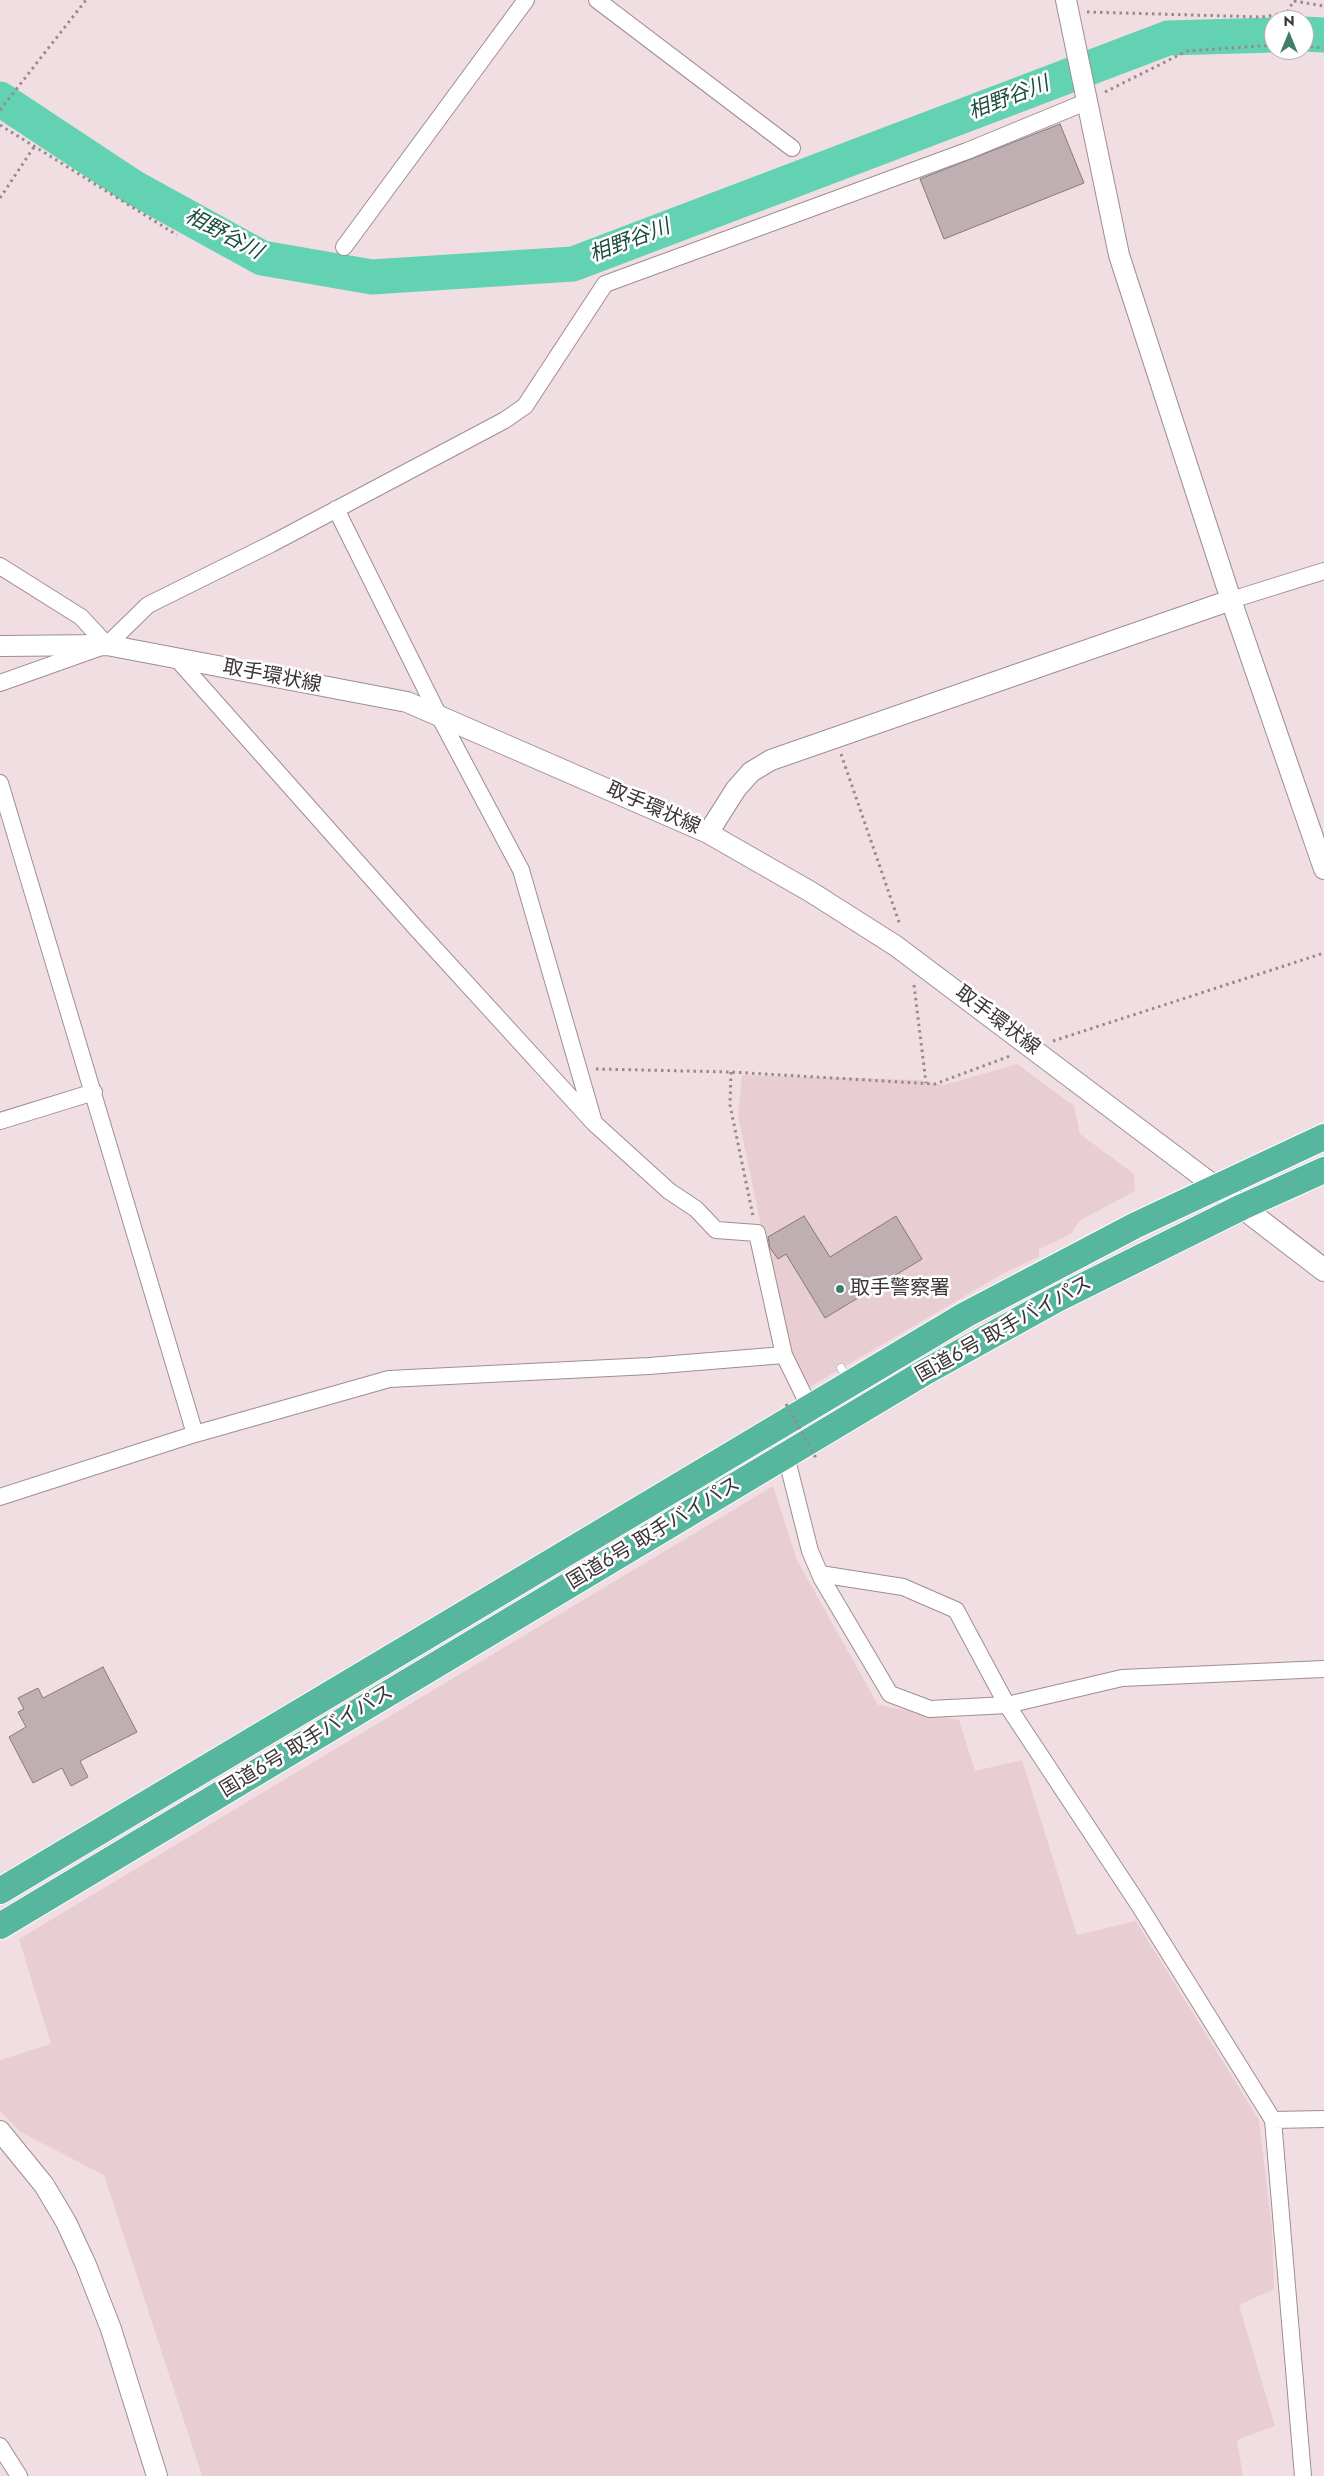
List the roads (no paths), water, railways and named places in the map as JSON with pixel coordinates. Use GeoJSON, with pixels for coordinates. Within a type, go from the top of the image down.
{"type":"FeatureCollection","features":[{"type":"Feature","properties":{"kind":"highway","name":"国道6号 取手バイパス"},"geometry":{"type":"LineString","coordinates":[[0,1891],[772,1431],[798,1406],[846,1376],[1128,1229],[1324,1137]]}},
{"type":"Feature","properties":{"kind":"highway","name":"国道6号 取手バイパス"},"geometry":{"type":"LineString","coordinates":[[0,1926],[866,1408],[1057,1299],[1242,1207],[1324,1170]]}},
{"type":"Feature","properties":{"kind":"main road"},"geometry":{"type":"LineString","coordinates":[[1216,1187],[1324,1270]]}},
{"type":"Feature","properties":{"kind":"street"},"geometry":{"type":"LineString","coordinates":[[344,246],[526,0]]}},
{"type":"Feature","properties":{"kind":"street"},"geometry":{"type":"LineString","coordinates":[[598,0],[792,148]]}},
{"type":"Feature","properties":{"kind":"street"},"geometry":{"type":"LineString","coordinates":[[1068,10],[1120,255],[1231,600],[1324,869]]}},
{"type":"Feature","properties":{"kind":"street"},"geometry":{"type":"LineString","coordinates":[[0,683],[107,645],[148,605],[336,510],[505,420],[525,406],[605,284],[688,256],[795,212],[967,151],[1085,97]]}},
{"type":"Feature","properties":{"kind":"street"},"geometry":{"type":"LineString","coordinates":[[336,510],[438,714],[521,870],[594,1123]]}},
{"type":"Feature","properties":{"kind":"street"},"geometry":{"type":"LineString","coordinates":[[0,566],[81,617],[107,645]]}},
{"type":"Feature","properties":{"kind":"street"},"geometry":{"type":"LineString","coordinates":[[708,833],[736,789],[751,772],[771,760],[1231,600],[1324,572]]}},
{"type":"Feature","properties":{"kind":"street","name":"取手環状線"},"geometry":{"type":"LineString","coordinates":[[0,646],[107,645],[407,702],[708,833],[812,892],[910,956],[1216,1187]]}},
{"type":"Feature","properties":{"kind":"street"},"geometry":{"type":"LineString","coordinates":[[177,659],[414,927],[594,1123],[669,1191],[696,1208],[716,1230],[757,1233],[784,1355],[798,1406]]}},
{"type":"Feature","properties":{"kind":"street"},"geometry":{"type":"LineString","coordinates":[[0,783],[195,1434]]}},
{"type":"Feature","properties":{"kind":"street"},"geometry":{"type":"LineString","coordinates":[[0,1121],[94,1092]]}},
{"type":"Feature","properties":{"kind":"street"},"geometry":{"type":"LineString","coordinates":[[0,1497],[195,1434],[389,1379],[649,1366],[784,1355]]}},
{"type":"Feature","properties":{"kind":"street"},"geometry":{"type":"LineString","coordinates":[[772,1431],[786,1456],[810,1551],[820,1574],[890,1694],[930,1708],[1007,1705],[1122,1678],[1324,1669]]}},
{"type":"Feature","properties":{"kind":"street"},"geometry":{"type":"LineString","coordinates":[[820,1574],[903,1588],[956,1610],[1007,1705],[1139,1905],[1273,2120],[1303,2476]]}},
{"type":"Feature","properties":{"kind":"street"},"geometry":{"type":"LineString","coordinates":[[1273,2120],[1324,2119]]}},
{"type":"Feature","properties":{"kind":"street"},"geometry":{"type":"LineString","coordinates":[[0,2131],[44,2185],[66,2222],[86,2265],[111,2329],[157,2476]]}},
{"type":"Feature","properties":{"kind":"street"},"geometry":{"type":"LineString","coordinates":[[0,2446],[18,2476]]}},
{"type":"Feature","properties":{"kind":"lane"},"geometry":{"type":"LineString","coordinates":[[846,1376],[866,1408]]}},
{"type":"Feature","properties":{"kind":"waterway","name":"相野谷川"},"geometry":{"type":"LineString","coordinates":[[1314,34],[1324,35]]}},
{"type":"Feature","properties":{"kind":"waterway","name":"相野谷川"},"geometry":{"type":"LineString","coordinates":[[0,99],[133,187],[262,258],[372,277],[573,264],[1168,38],[1264,35]]}},
{"type":"Feature","properties":{"kind":"place","name":"取手警察署"},"geometry":{"type":"Point","coordinates":[840,1289]}}]}
